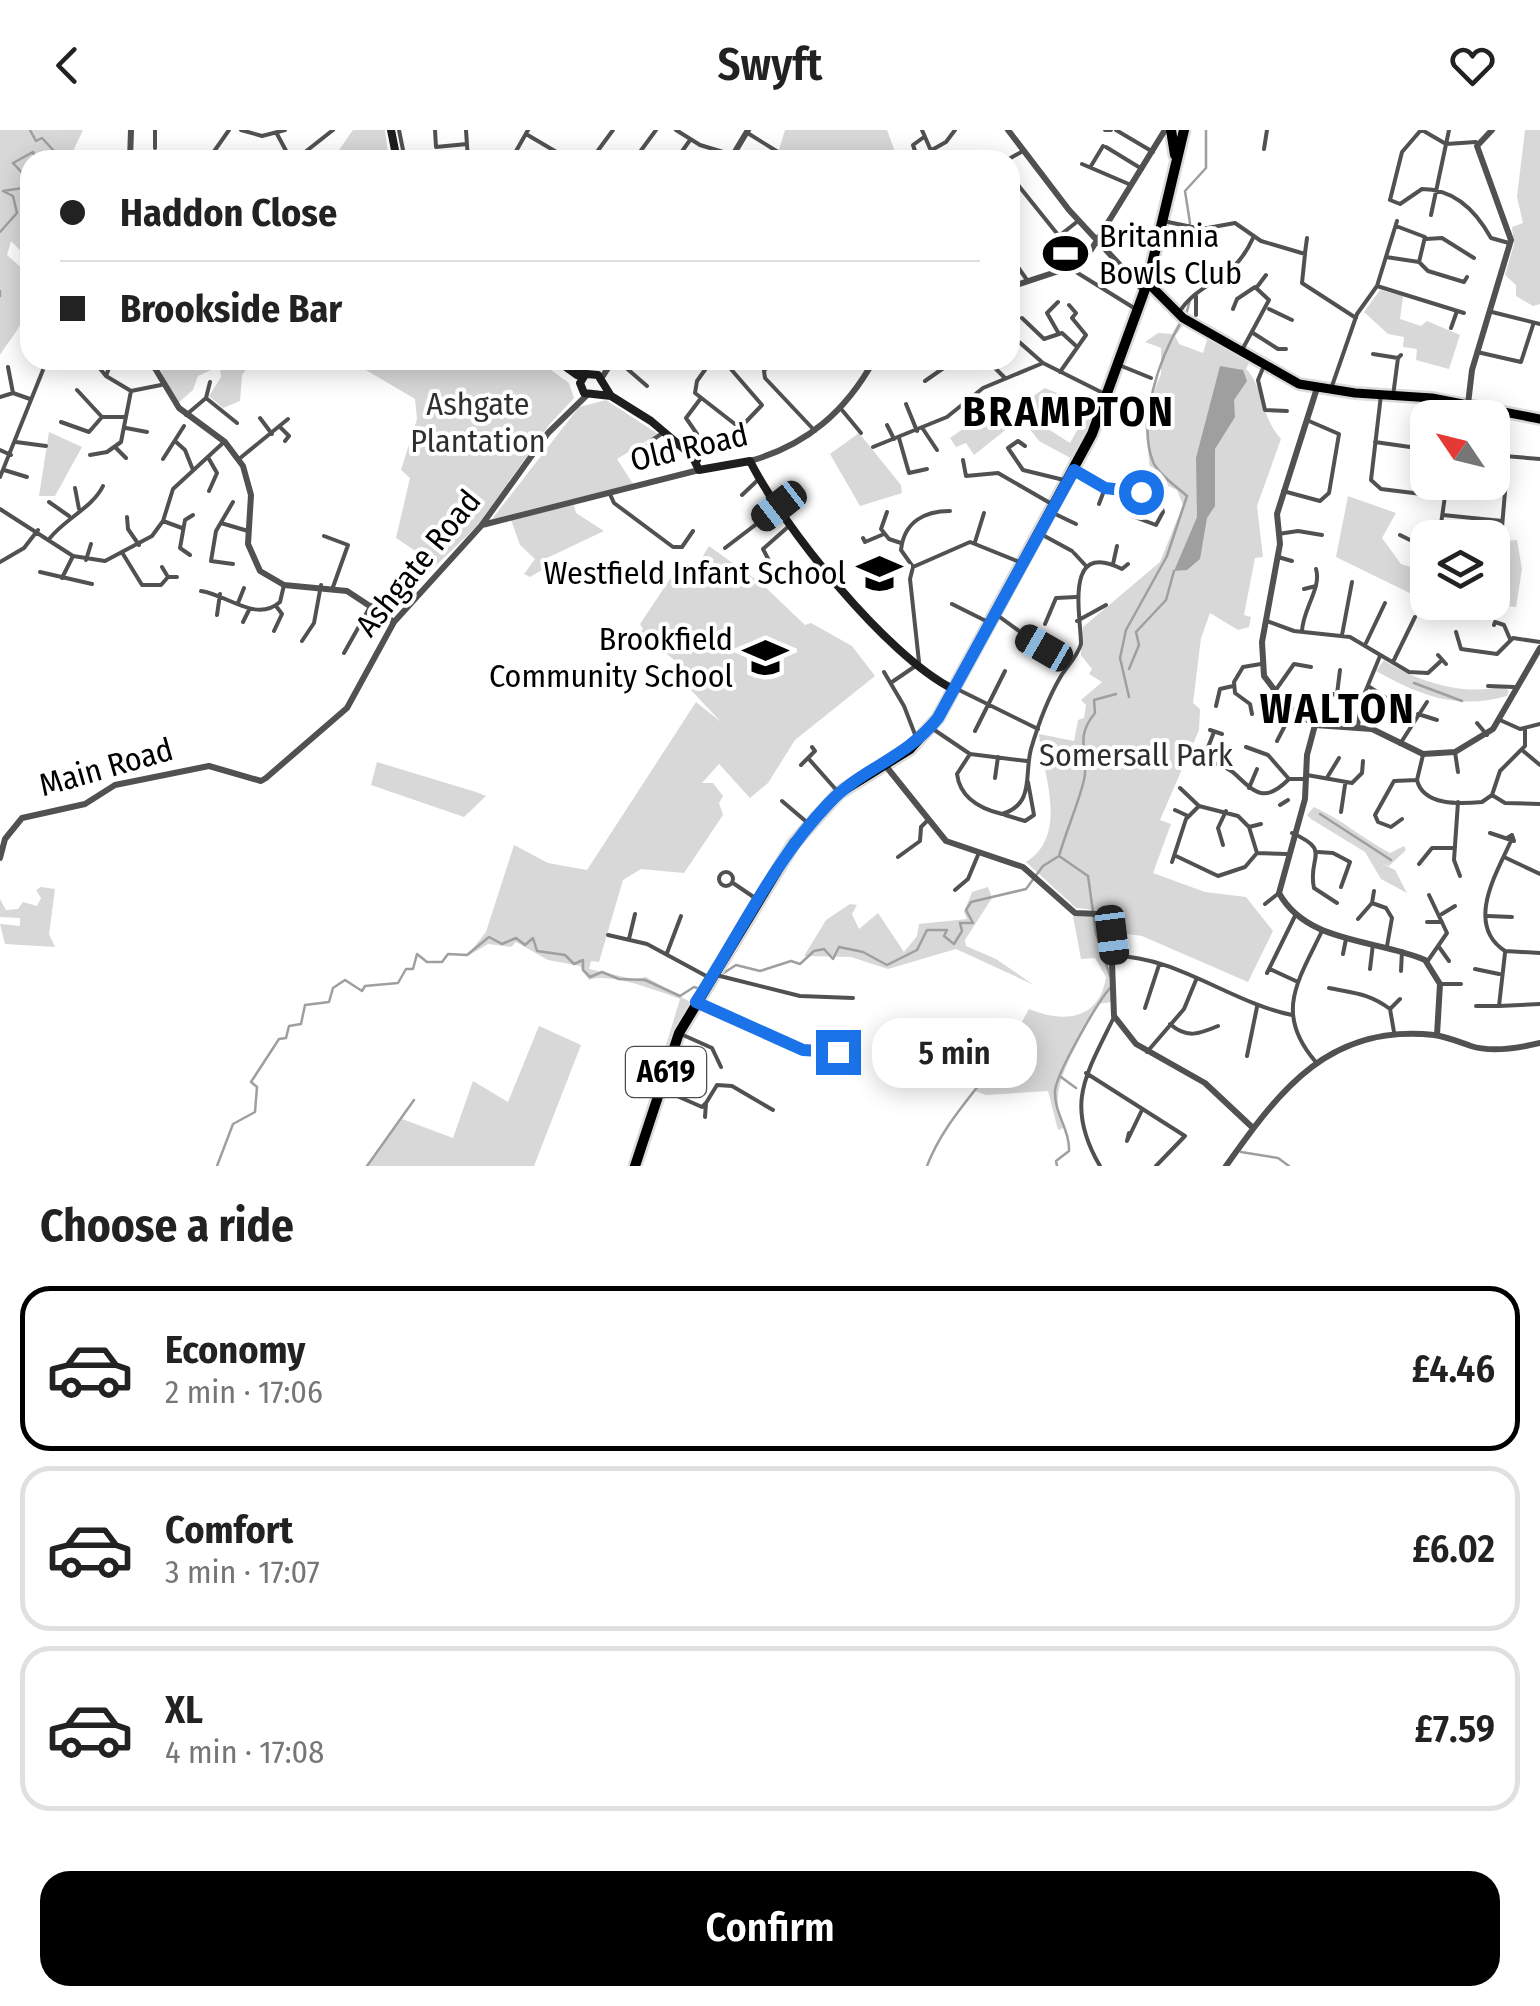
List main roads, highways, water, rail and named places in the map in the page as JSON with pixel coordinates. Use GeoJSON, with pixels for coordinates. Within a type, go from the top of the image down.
{"type":"FeatureCollection","features":[{"type":"Feature","properties":{"kind":"highway"},"geometry":{"type":"LineString","coordinates":[[1148,288],[1176,161],[1175,133]]}},
{"type":"Feature","properties":{"kind":"highway","name":"A619"},"geometry":{"type":"LineString","coordinates":[[635,1166],[679,1032],[809,824],[838,793],[918,742],[955,689],[990,618],[1072,476],[1108,395],[1148,288]]}},
{"type":"Feature","properties":{"kind":"main road"},"geometry":{"type":"LineString","coordinates":[[1148,288],[1299,384],[1468,404],[1540,419]]}},
{"type":"Feature","properties":{"kind":"main road"},"geometry":{"type":"LineString","coordinates":[[568,370],[584,384],[611,396]]}},
{"type":"Feature","properties":{"kind":"main road"},"geometry":{"type":"LineString","coordinates":[[584,384],[600,379]]}},
{"type":"Feature","properties":{"kind":"main road"},"geometry":{"type":"LineString","coordinates":[[584,384],[600,379]]}},
{"type":"Feature","properties":{"kind":"main road"},"geometry":{"type":"LineString","coordinates":[[600,379],[611,396]]}},
{"type":"Feature","properties":{"kind":"main road","name":"Old Road"},"geometry":{"type":"LineString","coordinates":[[611,396],[664,432],[704,470],[750,461],[779,506],[858,609],[920,666],[955,689]]}},
{"type":"Feature","properties":{"kind":"waterway"},"geometry":{"type":"LineString","coordinates":[[30,130],[36,141],[42,138],[53,150]]}},
{"type":"Feature","properties":{"kind":"waterway"},"geometry":{"type":"LineString","coordinates":[[1187,234],[1190,223],[1185,191],[1206,168],[1206,130]]}},
{"type":"Feature","properties":{"kind":"waterway"},"geometry":{"type":"LineString","coordinates":[[20,159],[13,163],[20,171]]}},
{"type":"Feature","properties":{"kind":"waterway"},"geometry":{"type":"LineString","coordinates":[[0,232],[17,213],[13,196],[3,191],[20,188]]}},
{"type":"Feature","properties":{"kind":"waterway"},"geometry":{"type":"LineString","coordinates":[[0,291],[0,296]]}},
{"type":"Feature","properties":{"kind":"waterway"},"geometry":{"type":"LineString","coordinates":[[1186,315],[1190,300]]}},
{"type":"Feature","properties":{"kind":"waterway"},"geometry":{"type":"LineString","coordinates":[[1129,697],[1120,658],[1126,630],[1167,556],[1187,496],[1155,467],[1148,427],[1153,389],[1181,322]]}},
{"type":"Feature","properties":{"kind":"waterway"},"geometry":{"type":"LineString","coordinates":[[1129,669],[1139,645],[1136,632],[1166,600],[1174,571]]}},
{"type":"Feature","properties":{"kind":"waterway"},"geometry":{"type":"LineString","coordinates":[[1414,683],[1462,701]]}},
{"type":"Feature","properties":{"kind":"waterway"},"geometry":{"type":"LineString","coordinates":[[1110,976],[1096,933],[1088,876],[1059,856],[1084,780],[1083,739],[1095,713],[1094,700],[1116,694]]}},
{"type":"Feature","properties":{"kind":"waterway"},"geometry":{"type":"LineString","coordinates":[[1320,814],[1391,860]]}},
{"type":"Feature","properties":{"kind":"waterway"},"geometry":{"type":"LineString","coordinates":[[722,974],[736,965],[760,971],[791,961],[800,964],[814,951],[824,949],[833,959],[839,947],[863,952],[887,965],[917,950],[927,930],[947,930],[944,936],[954,944],[962,931],[960,923],[973,923],[966,910],[971,902],[1026,889],[1043,866],[1059,856]]}},
{"type":"Feature","properties":{"kind":"waterway"},"geometry":{"type":"LineString","coordinates":[[217,1166],[233,1124],[255,1112],[257,1087],[251,1082],[279,1039],[286,1038],[289,1026],[301,1024],[305,1005],[329,1002],[333,988],[345,980],[362,991],[365,986],[398,983],[406,969],[413,969],[417,954],[427,962],[442,962],[448,954],[467,955],[489,937],[502,944],[516,938],[525,945],[533,938],[537,951],[565,955],[574,964],[583,960],[583,970],[590,977],[602,972],[619,979],[645,980],[680,996],[694,987],[700,989]]}},
{"type":"Feature","properties":{"kind":"waterway"},"geometry":{"type":"LineString","coordinates":[[1057,1166],[1056,1161],[1069,1151],[1055,1099],[1057,1082],[1110,988]]}},
{"type":"Feature","properties":{"kind":"waterway"},"geometry":{"type":"LineString","coordinates":[[927,1166],[953,1119],[1007,1046]]}},
{"type":"Feature","properties":{"kind":"waterway"},"geometry":{"type":"LineString","coordinates":[[1061,1077],[1076,1088]]}},
{"type":"Feature","properties":{"kind":"waterway"},"geometry":{"type":"LineString","coordinates":[[367,1166],[414,1100]]}},
{"type":"Feature","properties":{"kind":"waterway"},"geometry":{"type":"LineString","coordinates":[[1241,1152],[1278,1158],[1289,1166]]}},
{"type":"Feature","properties":{"kind":"place","name":"Britannia Bowls Club"},"geometry":{"type":"Point","coordinates":[1066,254]}},
{"type":"Feature","properties":{"kind":"place","name":"Westfield Infant School"},"geometry":{"type":"Point","coordinates":[879,573]}},
{"type":"Feature","properties":{"kind":"place","name":"Brookfield Community School"},"geometry":{"type":"Point","coordinates":[766,657]}},
{"type":"Feature","properties":{"kind":"district","name":"BRAMPTON"},"geometry":{"type":"Point","coordinates":[1069,412]}},
{"type":"Feature","properties":{"kind":"district","name":"WALTON"},"geometry":{"type":"Point","coordinates":[1338,709]}},
{"type":"Feature","properties":{"kind":"park label","name":"Ashgate Plantation"},"geometry":{"type":"Point","coordinates":[478,422]}},
{"type":"Feature","properties":{"kind":"park label","name":"Somersall Park"},"geometry":{"type":"Point","coordinates":[1136,755]}}]}
